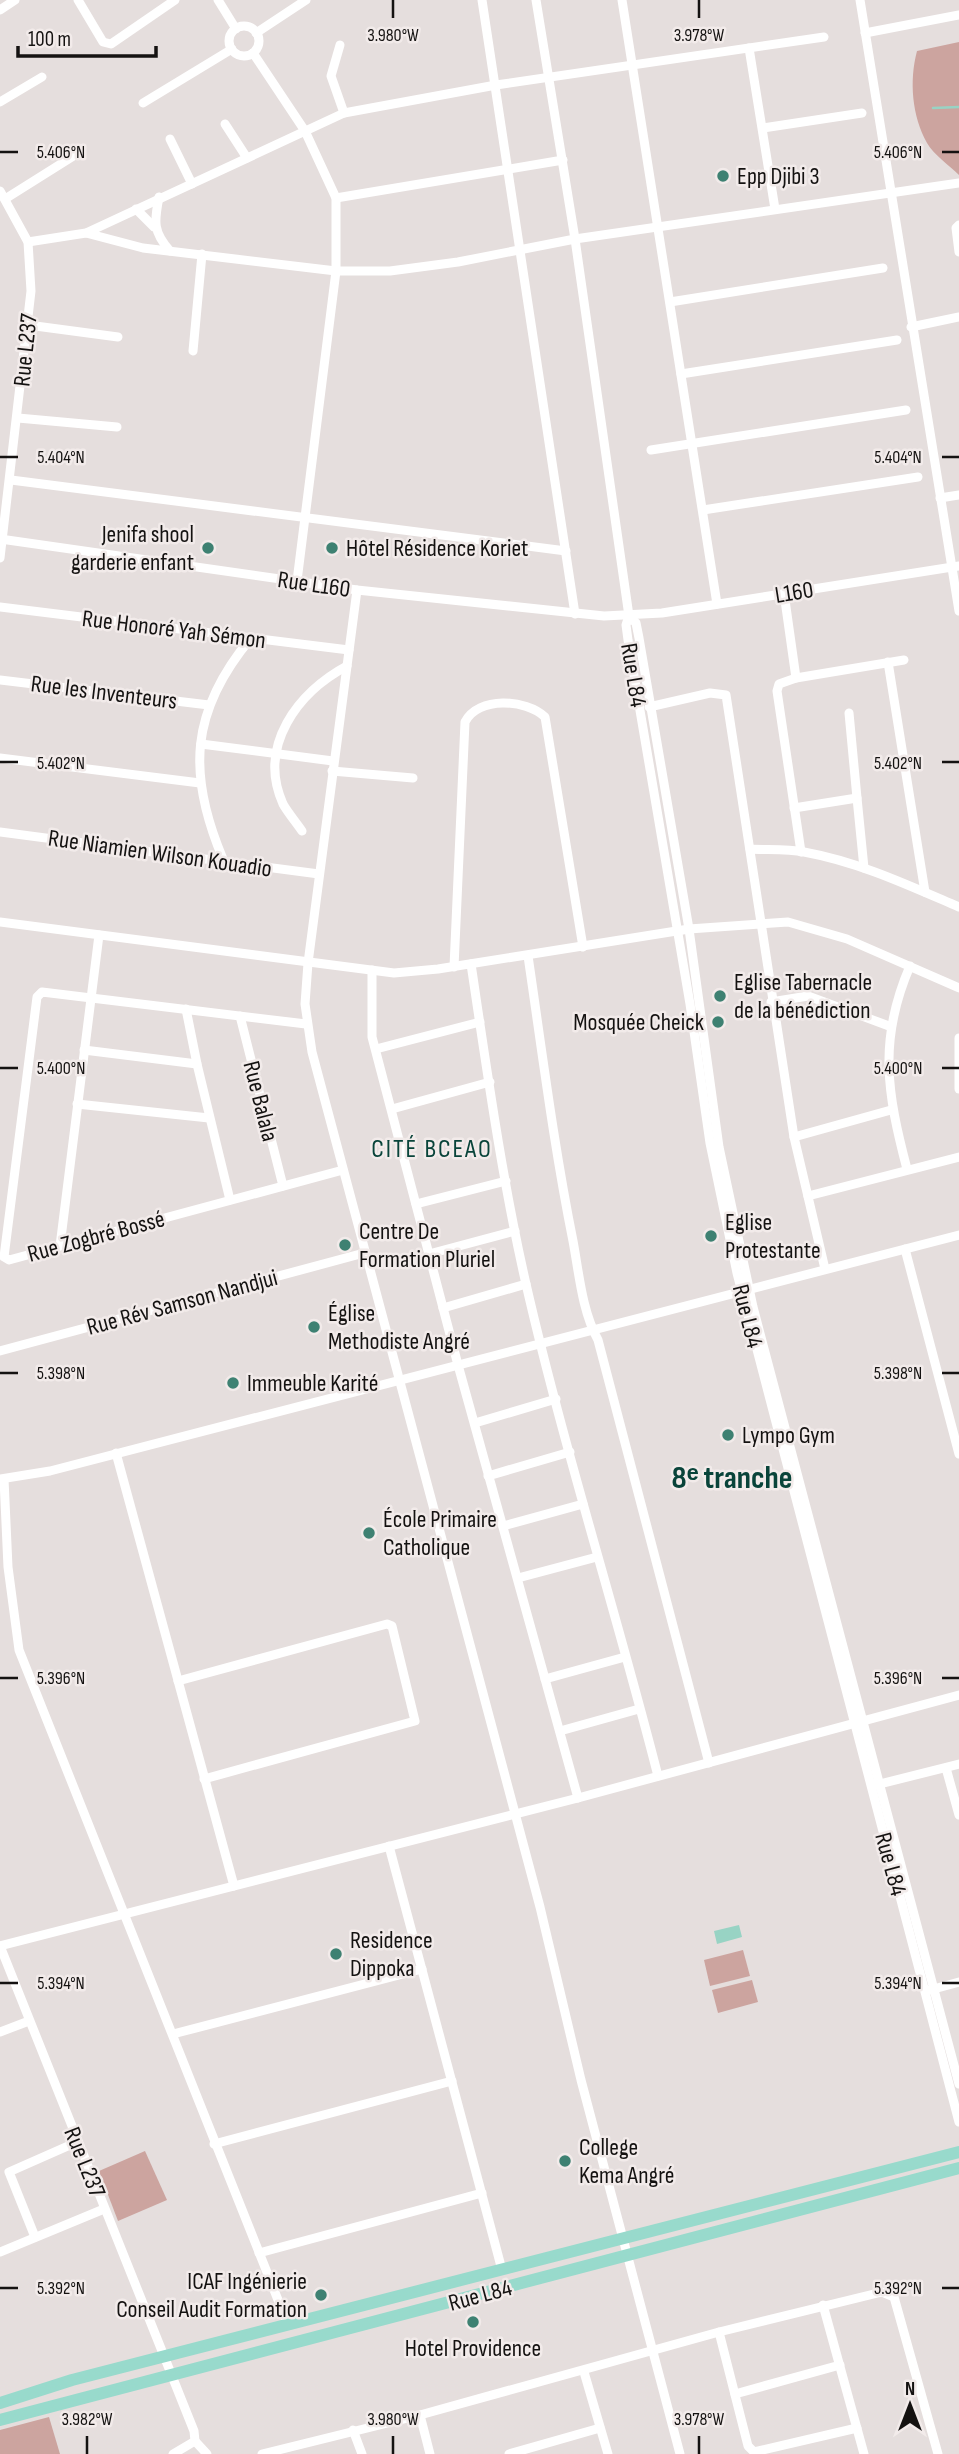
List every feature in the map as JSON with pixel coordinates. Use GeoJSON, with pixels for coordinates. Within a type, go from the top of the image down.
{"type":"FeatureCollection","features":[{"type":"Feature","properties":{"kind":"main road","name":"Rue L84"},"geometry":{"type":"LineString","coordinates":[[0,2403],[72,2380],[163,2359],[959,2151]]}},
{"type":"Feature","properties":{"kind":"main road","name":"Rue L84"},"geometry":{"type":"LineString","coordinates":[[0,2420],[959,2168]]}},
{"type":"Feature","properties":{"kind":"street"},"geometry":{"type":"LineString","coordinates":[[0,10],[15,0]]}},
{"type":"Feature","properties":{"kind":"street"},"geometry":{"type":"LineString","coordinates":[[78,0],[103,41],[111,44],[174,0]]}},
{"type":"Feature","properties":{"kind":"street"},"geometry":{"type":"LineString","coordinates":[[218,0],[236,29]]}},
{"type":"Feature","properties":{"kind":"street"},"geometry":{"type":"LineString","coordinates":[[256,33],[306,0]]}},
{"type":"Feature","properties":{"kind":"street"},"geometry":{"type":"LineString","coordinates":[[482,0],[575,614]]}},
{"type":"Feature","properties":{"kind":"street"},"geometry":{"type":"LineString","coordinates":[[536,0],[576,239],[629,616]]}},
{"type":"Feature","properties":{"kind":"street"},"geometry":{"type":"LineString","coordinates":[[622,0],[717,604]]}},
{"type":"Feature","properties":{"kind":"street"},"geometry":{"type":"LineString","coordinates":[[860,0],[911,327],[940,498],[955,566],[959,611]]}},
{"type":"Feature","properties":{"kind":"street"},"geometry":{"type":"LineString","coordinates":[[865,33],[959,15]]}},
{"type":"Feature","properties":{"kind":"street"},"geometry":{"type":"LineString","coordinates":[[249,27],[256,33],[259,41],[253,53],[239,55],[232,49],[229,40],[236,29],[249,27]]}},
{"type":"Feature","properties":{"kind":"street"},"geometry":{"type":"LineString","coordinates":[[28,242],[86,233],[344,113],[496,85],[824,37]]}},
{"type":"Feature","properties":{"kind":"street"},"geometry":{"type":"LineString","coordinates":[[340,46],[331,76],[344,113]]}},
{"type":"Feature","properties":{"kind":"street"},"geometry":{"type":"LineString","coordinates":[[749,48],[775,209]]}},
{"type":"Feature","properties":{"kind":"street"},"geometry":{"type":"LineString","coordinates":[[143,103],[232,49]]}},
{"type":"Feature","properties":{"kind":"street"},"geometry":{"type":"LineString","coordinates":[[253,53],[305,131],[336,198],[335,271],[297,581]]}},
{"type":"Feature","properties":{"kind":"street"},"geometry":{"type":"LineString","coordinates":[[0,102],[42,77]]}},
{"type":"Feature","properties":{"kind":"street"},"geometry":{"type":"LineString","coordinates":[[762,128],[862,113]]}},
{"type":"Feature","properties":{"kind":"street"},"geometry":{"type":"LineString","coordinates":[[225,124],[247,158]]}},
{"type":"Feature","properties":{"kind":"street"},"geometry":{"type":"LineString","coordinates":[[170,139],[192,184]]}},
{"type":"Feature","properties":{"kind":"street"},"geometry":{"type":"LineString","coordinates":[[2,195],[75,155]]}},
{"type":"Feature","properties":{"kind":"street"},"geometry":{"type":"LineString","coordinates":[[336,198],[563,160]]}},
{"type":"Feature","properties":{"kind":"street"},"geometry":{"type":"LineString","coordinates":[[86,233],[143,248],[335,271],[422,268],[576,239],[959,183]]}},
{"type":"Feature","properties":{"kind":"street","name":"Rue L237"},"geometry":{"type":"LineString","coordinates":[[0,558],[31,291],[28,242],[2,195]]}},
{"type":"Feature","properties":{"kind":"street"},"geometry":{"type":"LineString","coordinates":[[143,248],[155,230],[159,197]]}},
{"type":"Feature","properties":{"kind":"street"},"geometry":{"type":"LineString","coordinates":[[135,209],[170,251]]}},
{"type":"Feature","properties":{"kind":"street"},"geometry":{"type":"LineString","coordinates":[[959,225],[956,232],[959,252]]}},
{"type":"Feature","properties":{"kind":"street"},"geometry":{"type":"LineString","coordinates":[[193,351],[202,254]]}},
{"type":"Feature","properties":{"kind":"street"},"geometry":{"type":"LineString","coordinates":[[670,302],[883,268]]}},
{"type":"Feature","properties":{"kind":"street"},"geometry":{"type":"LineString","coordinates":[[911,327],[959,317]]}},
{"type":"Feature","properties":{"kind":"street"},"geometry":{"type":"LineString","coordinates":[[28,325],[118,337]]}},
{"type":"Feature","properties":{"kind":"street"},"geometry":{"type":"LineString","coordinates":[[681,374],[897,340]]}},
{"type":"Feature","properties":{"kind":"street"},"geometry":{"type":"LineString","coordinates":[[651,450],[906,410]]}},
{"type":"Feature","properties":{"kind":"street"},"geometry":{"type":"LineString","coordinates":[[18,418],[117,427]]}},
{"type":"Feature","properties":{"kind":"street"},"geometry":{"type":"LineString","coordinates":[[703,510],[918,477]]}},
{"type":"Feature","properties":{"kind":"street"},"geometry":{"type":"LineString","coordinates":[[11,480],[566,551]]}},
{"type":"Feature","properties":{"kind":"street"},"geometry":{"type":"LineString","coordinates":[[940,498],[959,495]]}},
{"type":"Feature","properties":{"kind":"street","name":"Rue L160"},"geometry":{"type":"LineString","coordinates":[[1,540],[357,590],[575,614],[629,616]]}},
{"type":"Feature","properties":{"kind":"street","name":"L160"},"geometry":{"type":"LineString","coordinates":[[629,616],[955,566]]}},
{"type":"Feature","properties":{"kind":"street"},"geometry":{"type":"LineString","coordinates":[[357,590],[308,963],[306,1024],[680,2454]]}},
{"type":"Feature","properties":{"kind":"street"},"geometry":{"type":"LineString","coordinates":[[784,593],[796,678]]}},
{"type":"Feature","properties":{"kind":"street","name":"Rue Honoré Yah Sémon"},"geometry":{"type":"LineString","coordinates":[[0,607],[349,650]]}},
{"type":"Feature","properties":{"kind":"street","name":"Rue L84"},"geometry":{"type":"LineString","coordinates":[[745,1290],[719,1147],[688,929],[636,623],[629,616],[626,625],[628,640],[710,1143],[745,1290],[931,1990],[959,2084]]}},
{"type":"Feature","properties":{"kind":"street"},"geometry":{"type":"LineString","coordinates":[[223,859],[208,824],[200,783],[201,744],[209,705],[234,658],[251,638]]}},
{"type":"Feature","properties":{"kind":"street"},"geometry":{"type":"LineString","coordinates":[[801,852],[777,691],[779,684],[796,678],[904,660]]}},
{"type":"Feature","properties":{"kind":"street"},"geometry":{"type":"LineString","coordinates":[[888,662],[925,892]]}},
{"type":"Feature","properties":{"kind":"street"},"geometry":{"type":"LineString","coordinates":[[302,831],[283,804],[276,769],[278,753],[288,720],[297,704],[321,680],[346,666]]}},
{"type":"Feature","properties":{"kind":"street","name":"Rue les Inventeurs"},"geometry":{"type":"LineString","coordinates":[[0,680],[209,705]]}},
{"type":"Feature","properties":{"kind":"street"},"geometry":{"type":"LineString","coordinates":[[649,707],[710,693],[726,695],[794,1138],[825,1269]]}},
{"type":"Feature","properties":{"kind":"street"},"geometry":{"type":"LineString","coordinates":[[454,967],[465,722],[469,714],[484,705],[537,709],[545,717],[583,947]]}},
{"type":"Feature","properties":{"kind":"street"},"geometry":{"type":"LineString","coordinates":[[849,713],[864,868]]}},
{"type":"Feature","properties":{"kind":"street"},"geometry":{"type":"LineString","coordinates":[[201,744],[333,761]]}},
{"type":"Feature","properties":{"kind":"street"},"geometry":{"type":"LineString","coordinates":[[0,758],[200,783]]}},
{"type":"Feature","properties":{"kind":"street"},"geometry":{"type":"LineString","coordinates":[[332,771],[413,778]]}},
{"type":"Feature","properties":{"kind":"street"},"geometry":{"type":"LineString","coordinates":[[794,808],[857,798]]}},
{"type":"Feature","properties":{"kind":"street","name":"Rue Niamien Wilson Kouadio"},"geometry":{"type":"LineString","coordinates":[[0,832],[223,859],[319,874]]}},
{"type":"Feature","properties":{"kind":"street"},"geometry":{"type":"LineString","coordinates":[[750,849],[801,852],[864,868],[959,906]]}},
{"type":"Feature","properties":{"kind":"street"},"geometry":{"type":"LineString","coordinates":[[0,922],[308,963],[422,972],[688,929],[759,922],[805,925],[847,939],[959,988]]}},
{"type":"Feature","properties":{"kind":"street"},"geometry":{"type":"LineString","coordinates":[[60,1245],[99,935]]}},
{"type":"Feature","properties":{"kind":"street"},"geometry":{"type":"LineString","coordinates":[[528,956],[557,1156],[592,1329],[598,1340],[623,1427],[709,1763]]}},
{"type":"Feature","properties":{"kind":"street"},"geometry":{"type":"LineString","coordinates":[[471,964],[506,1181],[526,1284],[597,1557],[658,1776]]}},
{"type":"Feature","properties":{"kind":"street"},"geometry":{"type":"LineString","coordinates":[[907,1169],[891,1110],[887,1075],[889,1026],[910,966]]}},
{"type":"Feature","properties":{"kind":"street"},"geometry":{"type":"LineString","coordinates":[[372,970],[372,1037],[488,1476],[578,1798]]}},
{"type":"Feature","properties":{"kind":"street","name":"Rue Zogbré Bossé"},"geometry":{"type":"LineString","coordinates":[[306,1024],[47,991],[37,997],[4,1257],[9,1260],[343,1170]]}},
{"type":"Feature","properties":{"kind":"street"},"geometry":{"type":"LineString","coordinates":[[771,1002],[808,996],[889,1026]]}},
{"type":"Feature","properties":{"kind":"street"},"geometry":{"type":"LineString","coordinates":[[186,1009],[230,1200]]}},
{"type":"Feature","properties":{"kind":"street","name":"Rue Balala"},"geometry":{"type":"LineString","coordinates":[[240,1016],[283,1186]]}},
{"type":"Feature","properties":{"kind":"street"},"geometry":{"type":"LineString","coordinates":[[376,1049],[480,1022]]}},
{"type":"Feature","properties":{"kind":"street"},"geometry":{"type":"LineString","coordinates":[[959,1038],[959,1090]]}},
{"type":"Feature","properties":{"kind":"street"},"geometry":{"type":"LineString","coordinates":[[84,1050],[197,1064]]}},
{"type":"Feature","properties":{"kind":"street"},"geometry":{"type":"LineString","coordinates":[[392,1109],[489,1082]]}},
{"type":"Feature","properties":{"kind":"street"},"geometry":{"type":"LineString","coordinates":[[77,1104],[209,1118]]}},
{"type":"Feature","properties":{"kind":"street"},"geometry":{"type":"LineString","coordinates":[[794,1138],[891,1110]]}},
{"type":"Feature","properties":{"kind":"street"},"geometry":{"type":"LineString","coordinates":[[808,1196],[959,1157]]}},
{"type":"Feature","properties":{"kind":"street"},"geometry":{"type":"LineString","coordinates":[[416,1204],[506,1181]]}},
{"type":"Feature","properties":{"kind":"street"},"geometry":{"type":"LineString","coordinates":[[429,1254],[515,1231]]}},
{"type":"Feature","properties":{"kind":"street"},"geometry":{"type":"LineString","coordinates":[[288,2325],[19,1650],[4,1567],[2,1479],[116,1453],[959,1235]]}},
{"type":"Feature","properties":{"kind":"street"},"geometry":{"type":"LineString","coordinates":[[905,1249],[959,1454]]}},
{"type":"Feature","properties":{"kind":"street","name":"Rue Rév Samson Nandjui"},"geometry":{"type":"LineString","coordinates":[[0,1351],[364,1252]]}},
{"type":"Feature","properties":{"kind":"street"},"geometry":{"type":"LineString","coordinates":[[443,1308],[526,1284]]}},
{"type":"Feature","properties":{"kind":"street"},"geometry":{"type":"LineString","coordinates":[[475,1423],[556,1399]]}},
{"type":"Feature","properties":{"kind":"street"},"geometry":{"type":"LineString","coordinates":[[488,1476],[570,1452]]}},
{"type":"Feature","properties":{"kind":"street"},"geometry":{"type":"LineString","coordinates":[[116,1453],[233,1886]]}},
{"type":"Feature","properties":{"kind":"street"},"geometry":{"type":"LineString","coordinates":[[503,1526],[583,1504]]}},
{"type":"Feature","properties":{"kind":"street"},"geometry":{"type":"LineString","coordinates":[[518,1578],[597,1557]]}},
{"type":"Feature","properties":{"kind":"street"},"geometry":{"type":"LineString","coordinates":[[178,1681],[387,1624],[392,1626],[415,1721],[204,1779]]}},
{"type":"Feature","properties":{"kind":"street"},"geometry":{"type":"LineString","coordinates":[[545,1679],[625,1657]]}},
{"type":"Feature","properties":{"kind":"street"},"geometry":{"type":"LineString","coordinates":[[0,1946],[515,1815],[959,1695]]}},
{"type":"Feature","properties":{"kind":"street"},"geometry":{"type":"LineString","coordinates":[[560,1731],[639,1709]]}},
{"type":"Feature","properties":{"kind":"street"},"geometry":{"type":"LineString","coordinates":[[876,1785],[959,1764]]}},
{"type":"Feature","properties":{"kind":"street"},"geometry":{"type":"LineString","coordinates":[[946,1768],[959,1815]]}},
{"type":"Feature","properties":{"kind":"street"},"geometry":{"type":"LineString","coordinates":[[389,1846],[502,2270]]}},
{"type":"Feature","properties":{"kind":"street","name":"Rue L237"},"geometry":{"type":"LineString","coordinates":[[0,1946],[170,2377],[194,2431],[195,2441]]}},
{"type":"Feature","properties":{"kind":"street"},"geometry":{"type":"LineString","coordinates":[[173,2034],[422,1969]]}},
{"type":"Feature","properties":{"kind":"street"},"geometry":{"type":"LineString","coordinates":[[931,1990],[959,1982]]}},
{"type":"Feature","properties":{"kind":"street","name":"Rue L84"},"geometry":{"type":"LineString","coordinates":[[931,1990],[959,2122]]}},
{"type":"Feature","properties":{"kind":"street"},"geometry":{"type":"LineString","coordinates":[[0,2032],[29,2021]]}},
{"type":"Feature","properties":{"kind":"street"},"geometry":{"type":"LineString","coordinates":[[214,2144],[452,2081]]}},
{"type":"Feature","properties":{"kind":"street"},"geometry":{"type":"LineString","coordinates":[[35,2237],[9,2172],[77,2142]]}},
{"type":"Feature","properties":{"kind":"street"},"geometry":{"type":"LineString","coordinates":[[259,2253],[482,2193]]}},
{"type":"Feature","properties":{"kind":"street"},"geometry":{"type":"LineString","coordinates":[[0,2252],[104,2209]]}},
{"type":"Feature","properties":{"kind":"street"},"geometry":{"type":"LineString","coordinates":[[262,2454],[291,2450],[353,2430],[420,2416],[719,2332],[882,2292],[894,2297],[938,2454]]}},
{"type":"Feature","properties":{"kind":"street"},"geometry":{"type":"LineString","coordinates":[[823,2305],[864,2454]]}},
{"type":"Feature","properties":{"kind":"street"},"geometry":{"type":"LineString","coordinates":[[719,2332],[748,2446],[754,2452],[857,2428]]}},
{"type":"Feature","properties":{"kind":"street"},"geometry":{"type":"LineString","coordinates":[[736,2394],[840,2365]]}},
{"type":"Feature","properties":{"kind":"street"},"geometry":{"type":"LineString","coordinates":[[584,2372],[608,2454]]}},
{"type":"Feature","properties":{"kind":"street"},"geometry":{"type":"LineString","coordinates":[[420,2416],[430,2454]]}},
{"type":"Feature","properties":{"kind":"street"},"geometry":{"type":"LineString","coordinates":[[509,2454],[600,2428]]}},
{"type":"Feature","properties":{"kind":"street"},"geometry":{"type":"LineString","coordinates":[[353,2430],[362,2454]]}},
{"type":"Feature","properties":{"kind":"street"},"geometry":{"type":"LineString","coordinates":[[173,2454],[195,2441],[207,2454]]}},
{"type":"Feature","properties":{"kind":"shaded area"},"geometry":{"type":"Polygon","coordinates":[[[959,42],[959,175],[938,156],[922,133],[913,98],[913,74],[917,51],[959,42]]]}},
{"type":"Feature","properties":{"kind":"shaded area"},"geometry":{"type":"Polygon","coordinates":[[[739,1925],[742,1937],[717,1944],[714,1931],[739,1925]]]}},
{"type":"Feature","properties":{"kind":"shaded area"},"geometry":{"type":"Polygon","coordinates":[[[743,1950],[750,1976],[710,1986],[704,1960],[743,1950]]]}},
{"type":"Feature","properties":{"kind":"shaded area"},"geometry":{"type":"Polygon","coordinates":[[[752,1980],[758,2002],[718,2013],[712,1990],[752,1980]]]}},
{"type":"Feature","properties":{"kind":"shaded area"},"geometry":{"type":"Polygon","coordinates":[[[145,2151],[167,2200],[118,2221],[99,2171],[145,2151]]]}},
{"type":"Feature","properties":{"kind":"shaded area"},"geometry":{"type":"Polygon","coordinates":[[[49,2417],[60,2454],[0,2454],[0,2430],[49,2417]]]}},
{"type":"Feature","properties":{"kind":"waterway"},"geometry":{"type":"LineString","coordinates":[[933,108],[959,107]]}},
{"type":"Feature","properties":{"kind":"place","name":"Epp Djibi 3"},"geometry":{"type":"Point","coordinates":[723,176]}},
{"type":"Feature","properties":{"kind":"place","name":"Jenifa shool garderie enfant"},"geometry":{"type":"Point","coordinates":[208,548]}},
{"type":"Feature","properties":{"kind":"place","name":"Hôtel Résidence Koriet"},"geometry":{"type":"Point","coordinates":[332,548]}},
{"type":"Feature","properties":{"kind":"place","name":"Eglise Tabernacle de la bénédiction"},"geometry":{"type":"Point","coordinates":[720,996]}},
{"type":"Feature","properties":{"kind":"place","name":"Mosquée Cheick"},"geometry":{"type":"Point","coordinates":[718,1022]}},
{"type":"Feature","properties":{"kind":"place","name":"Eglise Protestante"},"geometry":{"type":"Point","coordinates":[711,1236]}},
{"type":"Feature","properties":{"kind":"place","name":"Centre De Formation Pluriel"},"geometry":{"type":"Point","coordinates":[345,1245]}},
{"type":"Feature","properties":{"kind":"place","name":"Église Methodiste Angré"},"geometry":{"type":"Point","coordinates":[314,1327]}},
{"type":"Feature","properties":{"kind":"place","name":"Immeuble Karité"},"geometry":{"type":"Point","coordinates":[233,1383]}},
{"type":"Feature","properties":{"kind":"place","name":"Lympo Gym"},"geometry":{"type":"Point","coordinates":[728,1435]}},
{"type":"Feature","properties":{"kind":"place","name":"École Primaire Catholique"},"geometry":{"type":"Point","coordinates":[369,1533]}},
{"type":"Feature","properties":{"kind":"place","name":"Residence Dippoka"},"geometry":{"type":"Point","coordinates":[336,1954]}},
{"type":"Feature","properties":{"kind":"place","name":"College Kema Angré"},"geometry":{"type":"Point","coordinates":[565,2161]}},
{"type":"Feature","properties":{"kind":"place","name":"ICAF Ingénierie Conseil Audit Formation"},"geometry":{"type":"Point","coordinates":[321,2295]}},
{"type":"Feature","properties":{"kind":"place","name":"Hotel Providence"},"geometry":{"type":"Point","coordinates":[473,2322]}},
{"type":"Feature","properties":{"kind":"district","name":"CITÉ BCEAO"},"geometry":{"type":"Point","coordinates":[432,1148]}},
{"type":"Feature","properties":{"kind":"district","name":"8ᵉ tranche"},"geometry":{"type":"Point","coordinates":[732,1477]}}]}
